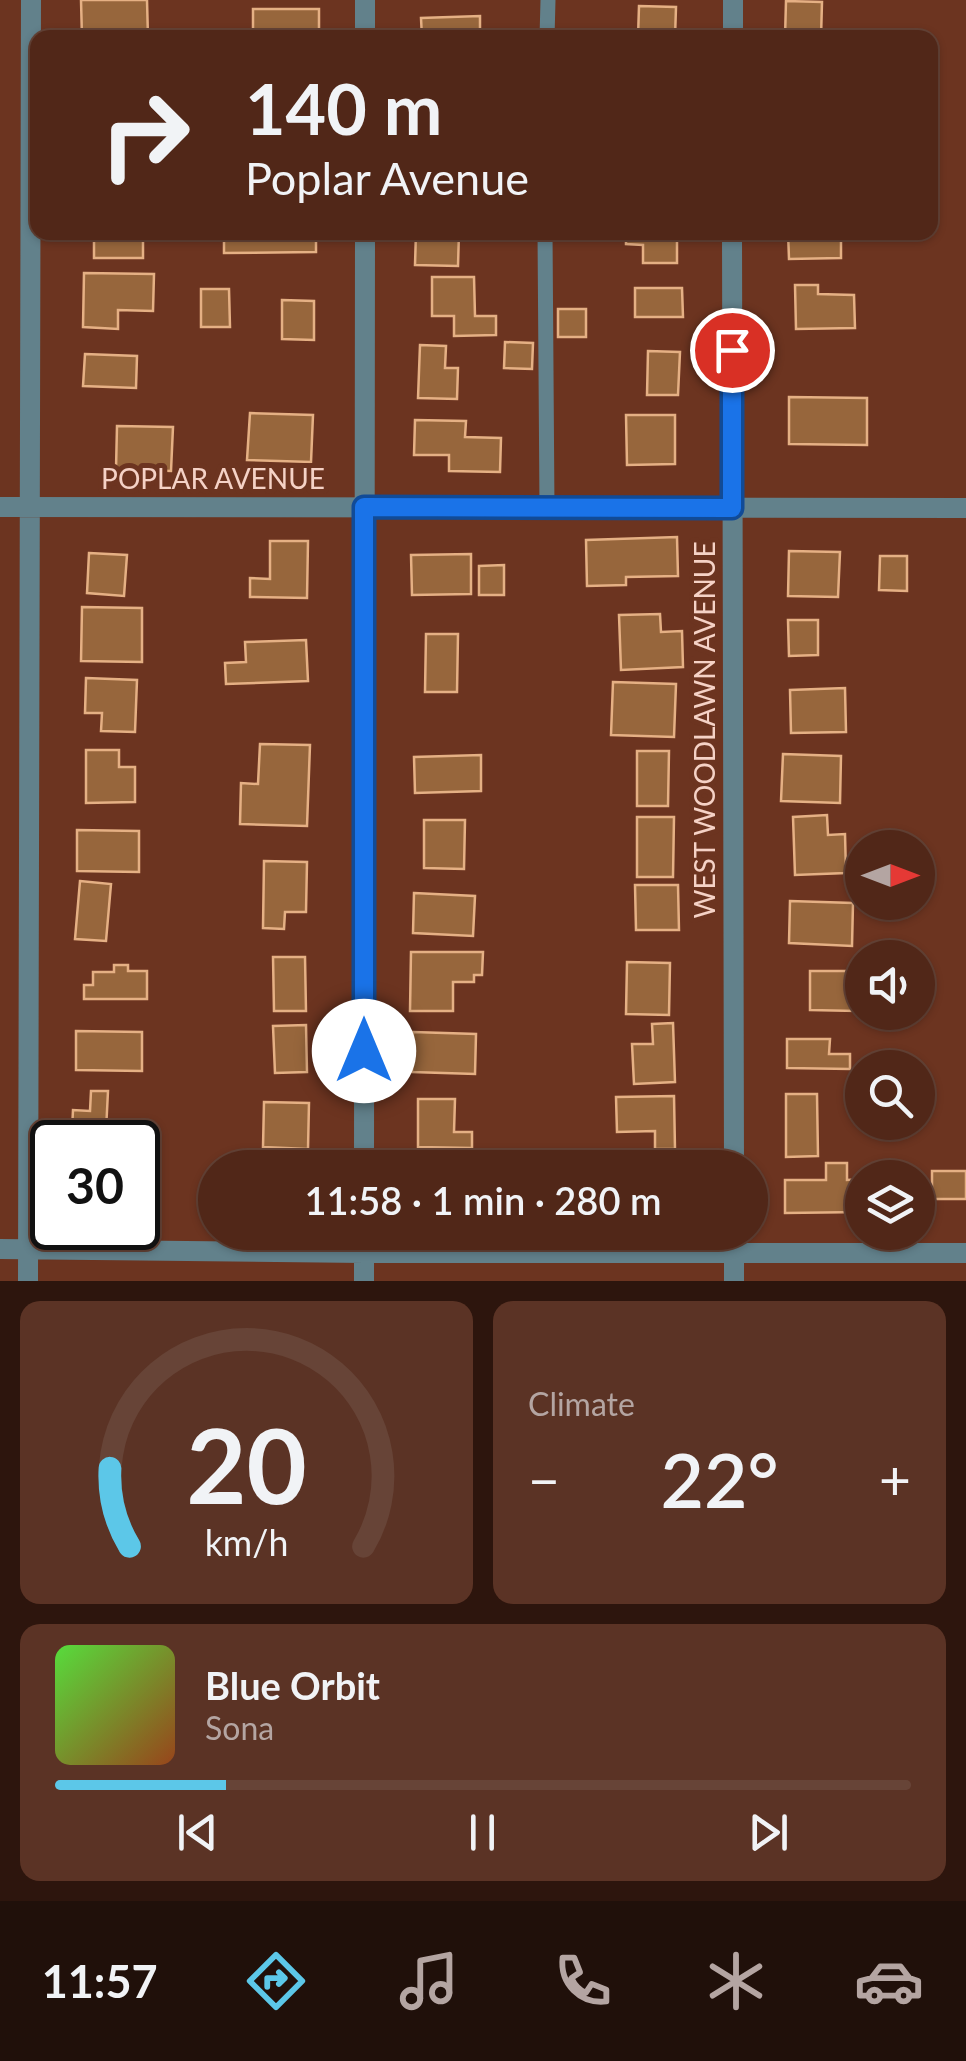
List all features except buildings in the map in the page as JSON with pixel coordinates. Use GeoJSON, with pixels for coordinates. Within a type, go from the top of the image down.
{"type":"FeatureCollection","features":[{"type":"Feature","properties":{"kind":"street"},"geometry":{"type":"LineString","coordinates":[[31,0],[31,30]]}},
{"type":"Feature","properties":{"kind":"street"},"geometry":{"type":"LineString","coordinates":[[365,0],[365,30]]}},
{"type":"Feature","properties":{"kind":"street"},"geometry":{"type":"LineString","coordinates":[[733,0],[733,30]]}},
{"type":"Feature","properties":{"kind":"street"},"geometry":{"type":"LineString","coordinates":[[28,1281],[30,240]]}},
{"type":"Feature","properties":{"kind":"street"},"geometry":{"type":"LineString","coordinates":[[364,240],[364,1150]]}},
{"type":"Feature","properties":{"kind":"street","name":"WEST WOODLAWN AVENUE"},"geometry":{"type":"LineString","coordinates":[[732,240],[734,1150]]}},
{"type":"Feature","properties":{"kind":"street","name":"POPLAR AVENUE"},"geometry":{"type":"LineString","coordinates":[[0,508],[966,508]]}},
{"type":"Feature","properties":{"kind":"street"},"geometry":{"type":"LineString","coordinates":[[768,1244],[966,1254]]}},
{"type":"Feature","properties":{"kind":"street"},"geometry":{"type":"LineString","coordinates":[[0,1249],[198,1246]]}},
{"type":"Feature","properties":{"kind":"street"},"geometry":{"type":"LineString","coordinates":[[364,1250],[364,1281]]}},
{"type":"Feature","properties":{"kind":"street"},"geometry":{"type":"LineString","coordinates":[[734,1250],[734,1281]]}},
{"type":"Feature","properties":{"kind":"lane"},"geometry":{"type":"LineString","coordinates":[[547,30],[548,0]]}},
{"type":"Feature","properties":{"kind":"lane"},"geometry":{"type":"LineString","coordinates":[[546,240],[547,508]]}},
{"type":"Feature","properties":{"kind":"route"},"geometry":{"type":"LineString","coordinates":[[364,1051],[364,507],[732,508],[732,350]]}}]}
